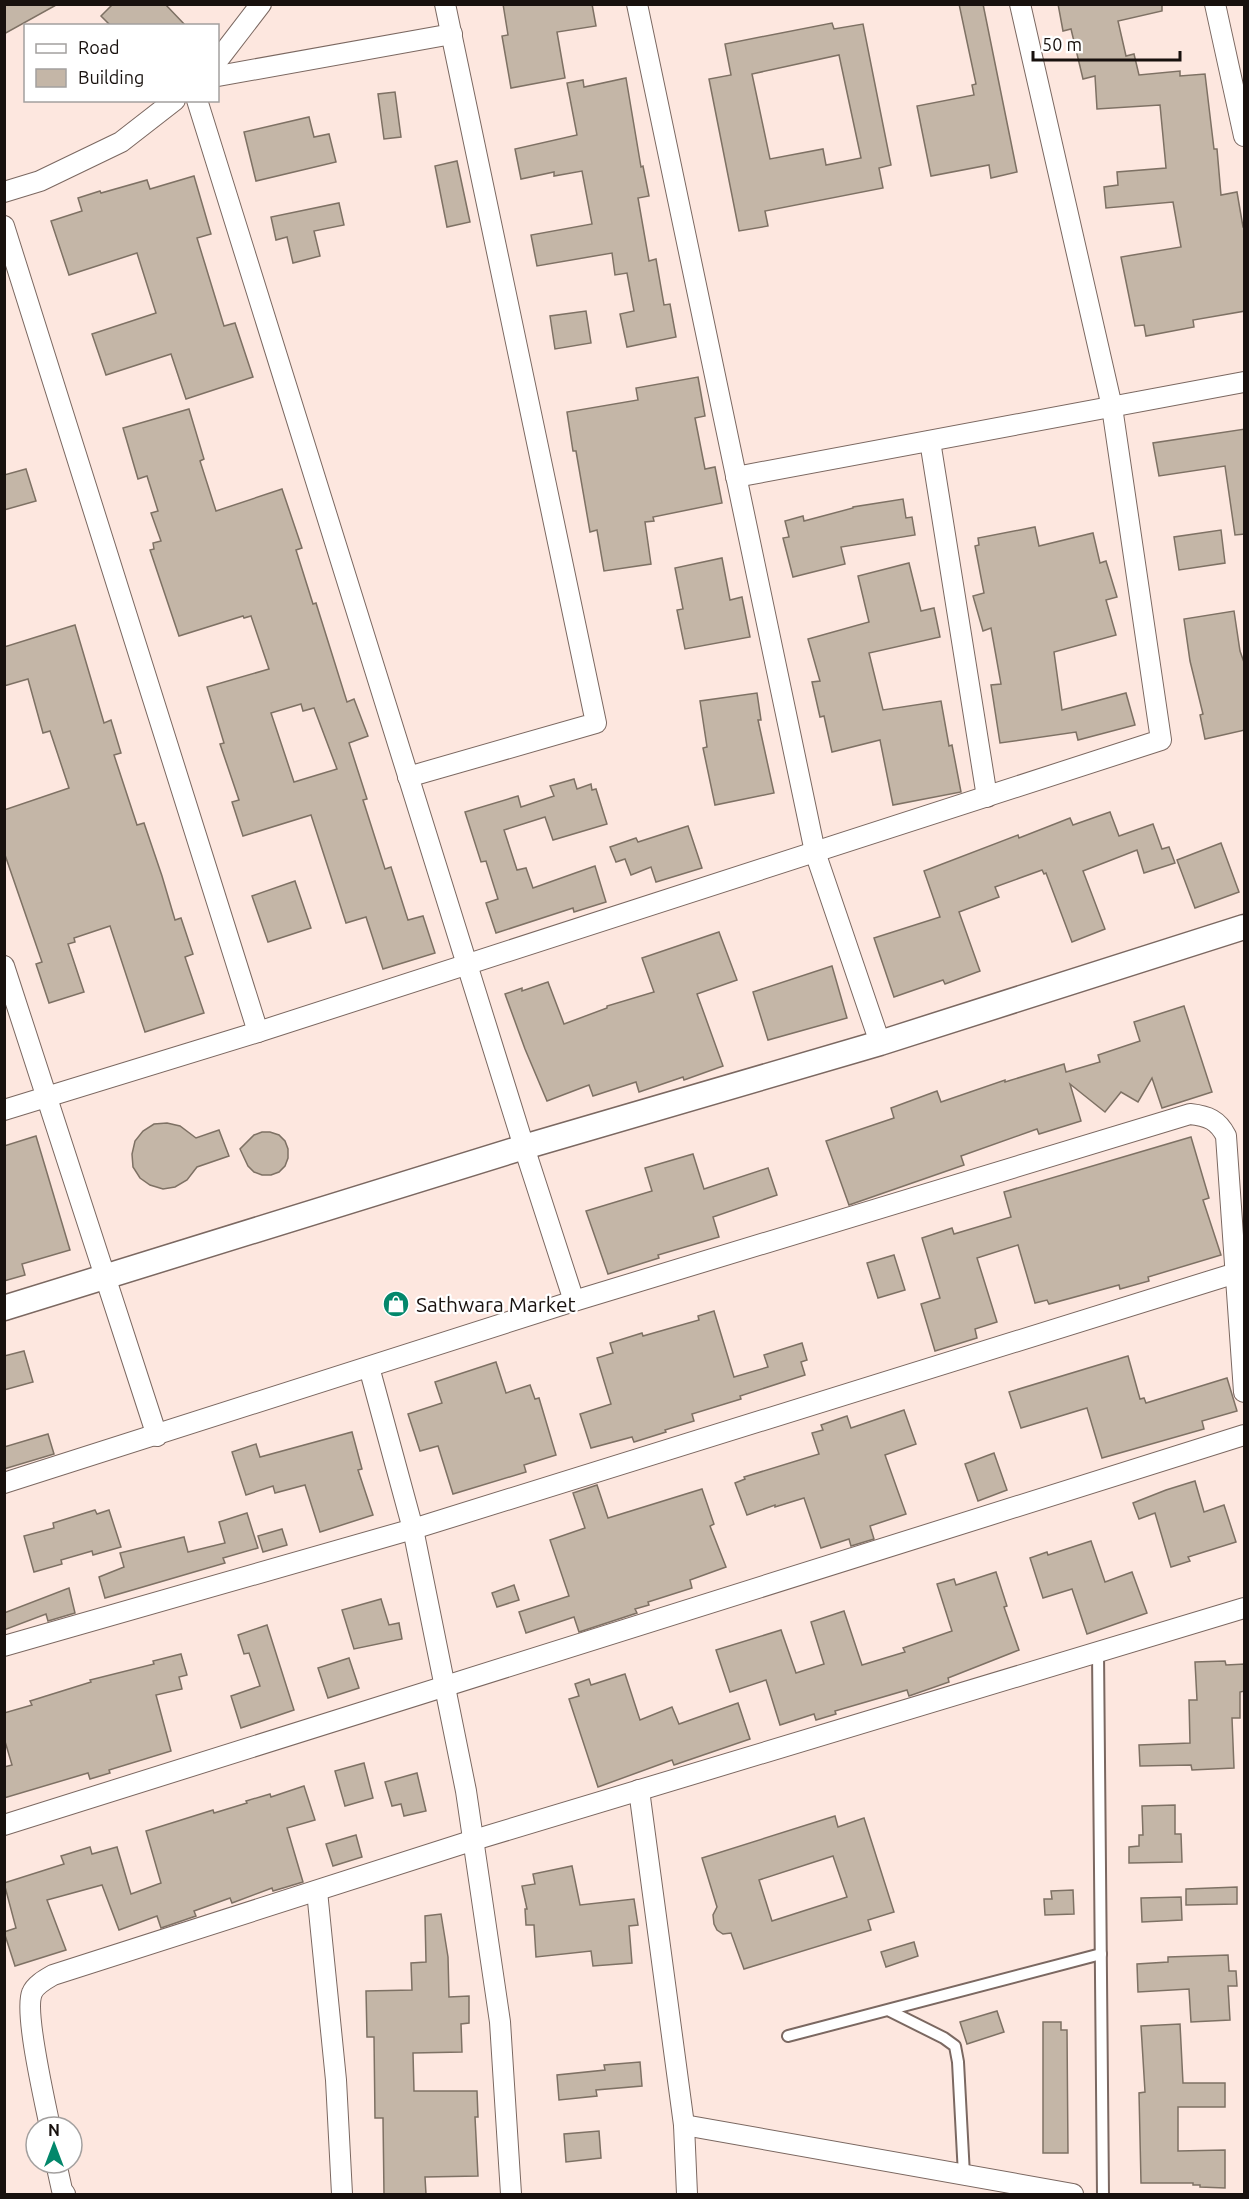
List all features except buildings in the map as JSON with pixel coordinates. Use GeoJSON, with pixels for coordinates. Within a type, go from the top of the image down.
{"type":"FeatureCollection","features":[{"type":"Feature","properties":{"kind":"street"},"geometry":{"type":"LineString","coordinates":[[219,59],[261,4]]}},
{"type":"Feature","properties":{"kind":"street"},"geometry":{"type":"LineString","coordinates":[[408,777],[596,723],[446,4]]}},
{"type":"Feature","properties":{"kind":"street"},"geometry":{"type":"LineString","coordinates":[[638,4],[815,852],[880,1043]]}},
{"type":"Feature","properties":{"kind":"street"},"geometry":{"type":"LineString","coordinates":[[4,1110],[258,1032],[1161,740],[1112,407],[1020,4]]}},
{"type":"Feature","properties":{"kind":"street"},"geometry":{"type":"LineString","coordinates":[[1215,4],[1245,136]]}},
{"type":"Feature","properties":{"kind":"street"},"geometry":{"type":"LineString","coordinates":[[219,76],[452,34]]}},
{"type":"Feature","properties":{"kind":"street"},"geometry":{"type":"LineString","coordinates":[[4,192],[40,181],[121,142],[172,102]]}},
{"type":"Feature","properties":{"kind":"street"},"geometry":{"type":"LineString","coordinates":[[198,102],[574,1301]]}},
{"type":"Feature","properties":{"kind":"street"},"geometry":{"type":"LineString","coordinates":[[4,226],[258,1032]]}},
{"type":"Feature","properties":{"kind":"street"},"geometry":{"type":"LineString","coordinates":[[736,477],[1245,382]]}},
{"type":"Feature","properties":{"kind":"street"},"geometry":{"type":"LineString","coordinates":[[930,441],[987,797]]}},
{"type":"Feature","properties":{"kind":"street"},"geometry":{"type":"LineString","coordinates":[[4,1308],[524,1147],[880,1043],[1245,927]]}},
{"type":"Feature","properties":{"kind":"street"},"geometry":{"type":"LineString","coordinates":[[4,966],[157,1436]]}},
{"type":"Feature","properties":{"kind":"street"},"geometry":{"type":"LineString","coordinates":[[4,1484],[574,1301],[1190,1114],[1208,1116],[1221,1125],[1226,1136],[1245,1392]]}},
{"type":"Feature","properties":{"kind":"street"},"geometry":{"type":"LineString","coordinates":[[4,1646],[413,1529],[1236,1273]]}},
{"type":"Feature","properties":{"kind":"street"},"geometry":{"type":"LineString","coordinates":[[369,1367],[413,1529],[446,1685],[474,1840],[500,2022],[511,2194]]}},
{"type":"Feature","properties":{"kind":"street"},"geometry":{"type":"LineString","coordinates":[[4,1825],[1245,1435]]}},
{"type":"Feature","properties":{"kind":"street"},"geometry":{"type":"LineString","coordinates":[[48,2115],[30,2017],[32,1993],[42,1981],[53,1976],[474,1840],[1245,1608]]}},
{"type":"Feature","properties":{"kind":"street"},"geometry":{"type":"LineString","coordinates":[[639,1790],[684,2125],[687,2194]]}},
{"type":"Feature","properties":{"kind":"street"},"geometry":{"type":"LineString","coordinates":[[317,1891],[336,2080],[342,2194]]}},
{"type":"Feature","properties":{"kind":"street"},"geometry":{"type":"LineString","coordinates":[[684,2125],[1073,2194]]}},
{"type":"Feature","properties":{"kind":"street"},"geometry":{"type":"LineString","coordinates":[[59,2175],[65,2194]]}},
{"type":"Feature","properties":{"kind":"lane"},"geometry":{"type":"LineString","coordinates":[[1098,1652],[1103,2194]]}},
{"type":"Feature","properties":{"kind":"lane"},"geometry":{"type":"LineString","coordinates":[[788,2036],[1101,1954]]}},
{"type":"Feature","properties":{"kind":"lane"},"geometry":{"type":"LineString","coordinates":[[890,2010],[944,2038],[954,2046],[958,2062],[964,2175]]}},
{"type":"Feature","properties":{"kind":"place","name":"Sathwara Market"},"geometry":{"type":"Point","coordinates":[396,1304]}}]}
